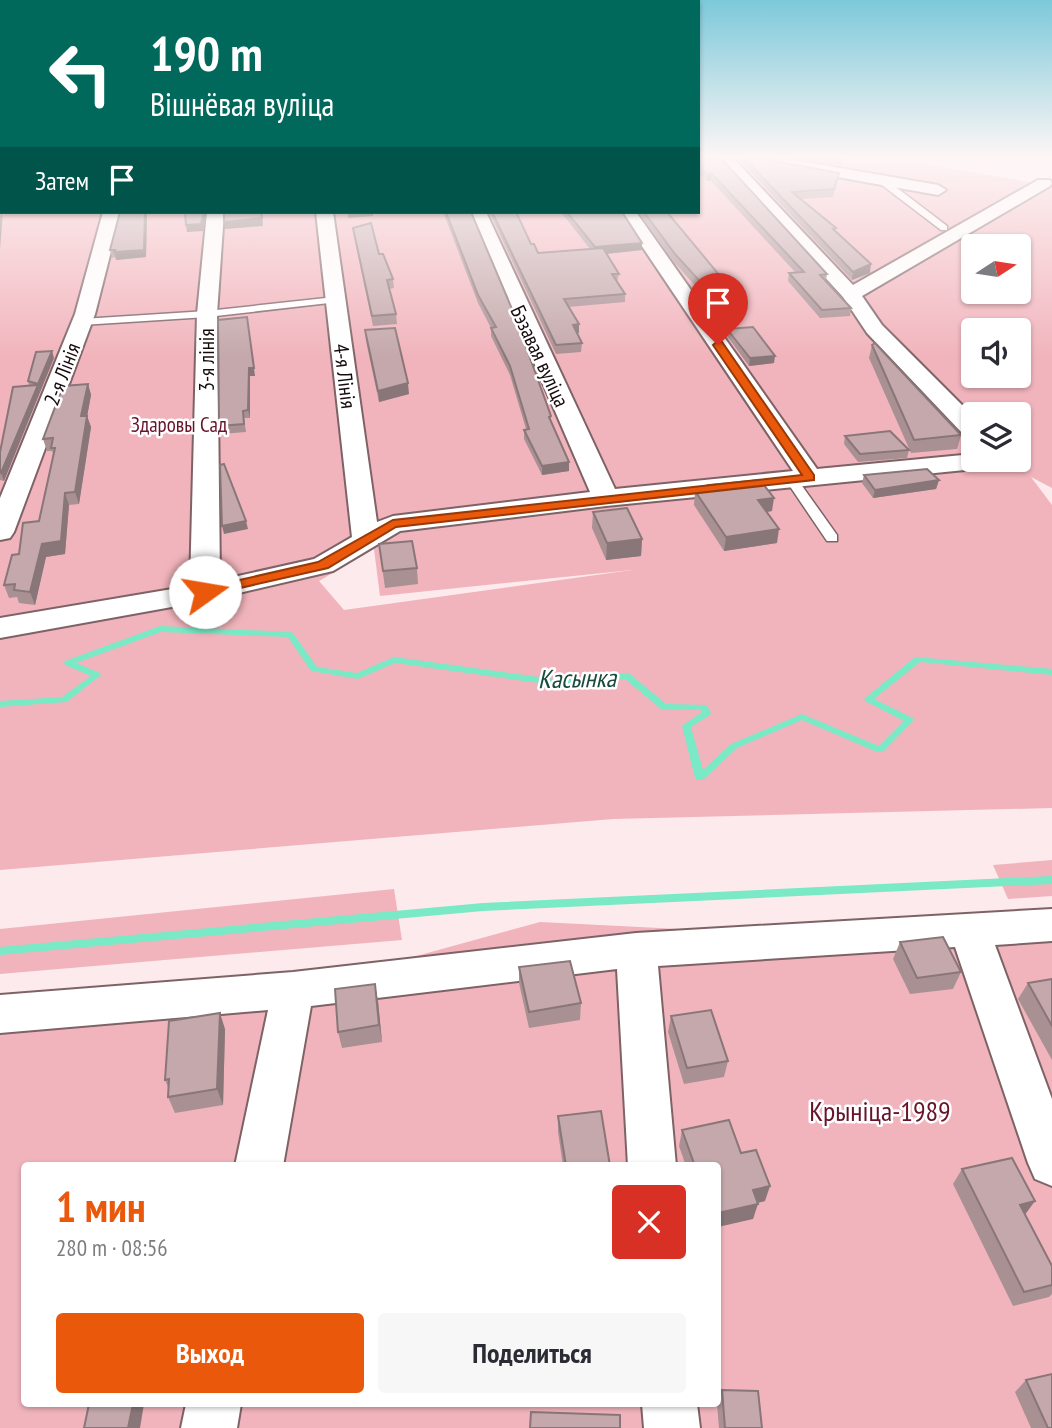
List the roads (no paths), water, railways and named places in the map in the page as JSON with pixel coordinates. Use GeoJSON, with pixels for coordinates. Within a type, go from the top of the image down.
{"type":"FeatureCollection","features":[{"type":"Feature","properties":{"kind":"street","name":"2-я Лінія"},"geometry":{"type":"LineString","coordinates":[[0,532],[82,322],[109,224]]}},
{"type":"Feature","properties":{"kind":"street","name":"3-я лінія"},"geometry":{"type":"LineString","coordinates":[[205,592],[207,314],[214,224]]}},
{"type":"Feature","properties":{"kind":"street","name":"4-я Лінія"},"geometry":{"type":"LineString","coordinates":[[325,224],[366,540]]}},
{"type":"Feature","properties":{"kind":"street"},"geometry":{"type":"LineString","coordinates":[[337,224],[362,399],[352,428]]}},
{"type":"Feature","properties":{"kind":"street","name":"Бэзавая вуліца"},"geometry":{"type":"LineString","coordinates":[[482,224],[606,498]]}},
{"type":"Feature","properties":{"kind":"street"},"geometry":{"type":"LineString","coordinates":[[635,224],[801,478]]}},
{"type":"Feature","properties":{"kind":"street"},"geometry":{"type":"LineString","coordinates":[[785,224],[851,294],[874,328],[961,418]]}},
{"type":"Feature","properties":{"kind":"street"},"geometry":{"type":"LineString","coordinates":[[851,294],[973,224]]}},
{"type":"Feature","properties":{"kind":"street"},"geometry":{"type":"LineString","coordinates":[[0,628],[205,592],[323,565],[393,524],[606,498],[961,462]]}},
{"type":"Feature","properties":{"kind":"street"},"geometry":{"type":"LineString","coordinates":[[0,1014],[293,990],[636,950],[1052,925]]}},
{"type":"Feature","properties":{"kind":"street"},"geometry":{"type":"LineString","coordinates":[[970,932],[1052,1163]]}},
{"type":"Feature","properties":{"kind":"street"},"geometry":{"type":"LineString","coordinates":[[636,950],[652,1162]]}},
{"type":"Feature","properties":{"kind":"street"},"geometry":{"type":"LineString","coordinates":[[260,1162],[293,990]]}},
{"type":"Feature","properties":{"kind":"street"},"geometry":{"type":"LineString","coordinates":[[209,1428],[213,1407]]}},
{"type":"Feature","properties":{"kind":"street"},"geometry":{"type":"LineString","coordinates":[[670,1407],[672,1428]]}},
{"type":"Feature","properties":{"kind":"lane"},"geometry":{"type":"LineString","coordinates":[[938,224],[944,228]]}},
{"type":"Feature","properties":{"kind":"lane"},"geometry":{"type":"LineString","coordinates":[[82,322],[207,314],[335,300]]}},
{"type":"Feature","properties":{"kind":"lane"},"geometry":{"type":"LineString","coordinates":[[801,478],[832,538]]}},
{"type":"Feature","properties":{"kind":"waterway","name":"Касынка"},"geometry":{"type":"LineString","coordinates":[[0,704],[64,700],[97,675],[68,663],[160,629],[290,635],[314,669],[358,676],[394,660],[561,683],[627,676],[664,707],[704,707],[707,713],[686,726],[700,778],[734,746],[802,717],[880,750],[910,720],[868,699],[918,659],[1052,672]]}},
{"type":"Feature","properties":{"kind":"waterway"},"geometry":{"type":"LineString","coordinates":[[0,951],[483,907],[1052,880]]}},
{"type":"Feature","properties":{"kind":"park label","name":"Здаровы Сад"},"geometry":{"type":"Point","coordinates":[179,424]}},
{"type":"Feature","properties":{"kind":"park label","name":"Крыніца-1989"},"geometry":{"type":"Point","coordinates":[880,1110]}}]}
